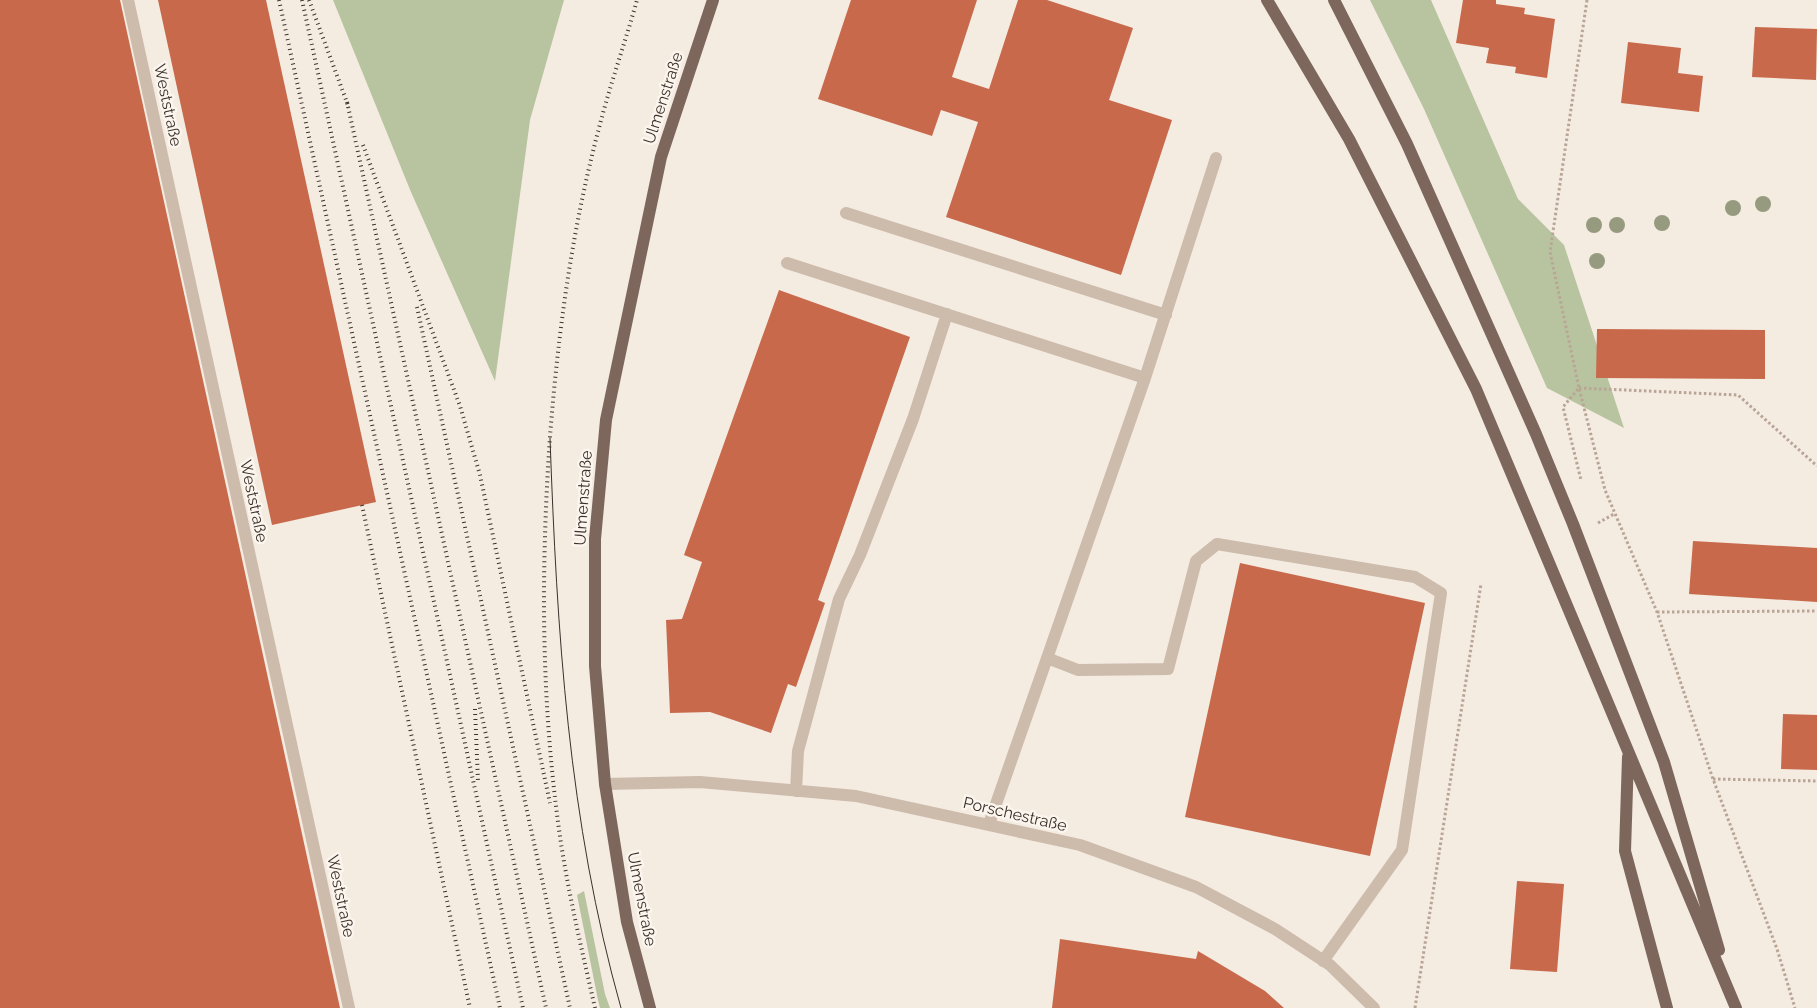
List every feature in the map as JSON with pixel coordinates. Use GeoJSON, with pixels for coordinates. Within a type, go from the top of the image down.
{"type":"FeatureCollection","features":[{"type":"Feature","properties":{"kind":"main road","name":"Ulmenstraße"},"geometry":{"type":"LineString","coordinates":[[650,1008],[628,922],[605,784],[594,656],[595,539],[606,420],[661,157],[713,0]]}},
{"type":"Feature","properties":{"kind":"main road"},"geometry":{"type":"LineString","coordinates":[[1267,0],[1349,139],[1476,388],[1736,1008]]}},
{"type":"Feature","properties":{"kind":"main road"},"geometry":{"type":"LineString","coordinates":[[1334,0],[1411,153],[1536,434],[1572,524],[1664,762],[1736,1008]]}},
{"type":"Feature","properties":{"kind":"main road"},"geometry":{"type":"LineString","coordinates":[[1628,752],[1625,851],[1667,1008]]}},
{"type":"Feature","properties":{"kind":"street","name":"Weststraße"},"geometry":{"type":"LineString","coordinates":[[128,0],[349,1008]]}},
{"type":"Feature","properties":{"kind":"street"},"geometry":{"type":"LineString","coordinates":[[988,824],[1145,378],[1216,158]]}},
{"type":"Feature","properties":{"kind":"street"},"geometry":{"type":"LineString","coordinates":[[846,214],[1166,315]]}},
{"type":"Feature","properties":{"kind":"street"},"geometry":{"type":"LineString","coordinates":[[787,263],[1145,378]]}},
{"type":"Feature","properties":{"kind":"street"},"geometry":{"type":"LineString","coordinates":[[796,791],[798,751],[839,599],[860,554],[913,419],[947,314]]}},
{"type":"Feature","properties":{"kind":"street"},"geometry":{"type":"LineString","coordinates":[[1047,658],[1078,670],[1168,669],[1196,561],[1217,544],[1415,577],[1441,593],[1402,850],[1323,961]]}},
{"type":"Feature","properties":{"kind":"street","name":"Porschestraße"},"geometry":{"type":"LineString","coordinates":[[605,784],[700,782],[856,796],[1080,845],[1196,886],[1274,929],[1323,961],[1374,1008]]}},
{"type":"Feature","properties":{"kind":"path"},"geometry":{"type":"LineString","coordinates":[[1587,0],[1550,252],[1578,388],[1614,514],[1657,612],[1713,779],[1777,950],[1795,1008]]}},
{"type":"Feature","properties":{"kind":"path"},"geometry":{"type":"LineString","coordinates":[[1578,388],[1738,396],[1817,466]]}},
{"type":"Feature","properties":{"kind":"path"},"geometry":{"type":"LineString","coordinates":[[1578,388],[1563,407],[1582,484]]}},
{"type":"Feature","properties":{"kind":"path"},"geometry":{"type":"LineString","coordinates":[[1599,524],[1614,514]]}},
{"type":"Feature","properties":{"kind":"path"},"geometry":{"type":"LineString","coordinates":[[1415,1008],[1481,584]]}},
{"type":"Feature","properties":{"kind":"path"},"geometry":{"type":"LineString","coordinates":[[1657,612],[1817,611]]}},
{"type":"Feature","properties":{"kind":"path"},"geometry":{"type":"LineString","coordinates":[[1713,779],[1817,781]]}},
{"type":"Feature","properties":{"kind":"green space"},"geometry":{"type":"Polygon","coordinates":[[[333,0],[564,0],[530,120],[495,381],[411,192],[333,0]]]}},
{"type":"Feature","properties":{"kind":"green space"},"geometry":{"type":"Polygon","coordinates":[[[1370,0],[1431,0],[1518,199],[1564,245],[1624,428],[1547,388],[1424,109],[1370,0]]]}},
{"type":"Feature","properties":{"kind":"green space"},"geometry":{"type":"Polygon","coordinates":[[[584,891],[605,994],[610,1008],[600,1008],[598,1000],[577,895],[584,891]]]}},
{"type":"Feature","properties":{"kind":"building"},"geometry":{"type":"Polygon","coordinates":[[[0,0],[120,0],[340,1008],[0,1008],[0,0]]]}},
{"type":"Feature","properties":{"kind":"building"},"geometry":{"type":"Polygon","coordinates":[[[158,0],[266,0],[376,502],[272,525],[158,0]]]}},
{"type":"Feature","properties":{"kind":"building"},"geometry":{"type":"Polygon","coordinates":[[[851,0],[977,0],[952,77],[989,89],[1018,0],[1047,0],[1133,28],[1109,100],[1172,120],[1121,275],[946,217],[978,122],[941,110],[932,136],[818,99],[851,0]]]}},
{"type":"Feature","properties":{"kind":"building"},"geometry":{"type":"Polygon","coordinates":[[[1463,0],[1496,0],[1496,4],[1525,8],[1524,14],[1555,19],[1547,78],[1515,73],[1516,67],[1486,63],[1489,48],[1456,43],[1463,0]]]}},
{"type":"Feature","properties":{"kind":"building"},"geometry":{"type":"Polygon","coordinates":[[[1755,27],[1817,29],[1816,80],[1752,77],[1755,27]]]}},
{"type":"Feature","properties":{"kind":"building"},"geometry":{"type":"Polygon","coordinates":[[[1628,42],[1681,48],[1678,73],[1703,76],[1699,112],[1621,103],[1628,42]]]}},
{"type":"Feature","properties":{"kind":"building"},"geometry":{"type":"Polygon","coordinates":[[[779,290],[910,337],[818,600],[825,603],[796,687],[788,684],[771,733],[710,712],[670,713],[666,620],[682,619],[702,562],[684,555],[779,290]]]}},
{"type":"Feature","properties":{"kind":"building"},"geometry":{"type":"Polygon","coordinates":[[[1597,329],[1765,330],[1765,379],[1596,378],[1597,329]]]}},
{"type":"Feature","properties":{"kind":"building"},"geometry":{"type":"Polygon","coordinates":[[[1693,541],[1817,548],[1817,602],[1689,594],[1693,541]]]}},
{"type":"Feature","properties":{"kind":"building"},"geometry":{"type":"Polygon","coordinates":[[[1240,563],[1425,603],[1370,856],[1185,817],[1240,563]]]}},
{"type":"Feature","properties":{"kind":"building"},"geometry":{"type":"Polygon","coordinates":[[[1783,714],[1817,715],[1817,770],[1781,769],[1783,714]]]}},
{"type":"Feature","properties":{"kind":"building"},"geometry":{"type":"Polygon","coordinates":[[[1517,881],[1564,884],[1557,972],[1510,969],[1517,881]]]}},
{"type":"Feature","properties":{"kind":"building"},"geometry":{"type":"Polygon","coordinates":[[[1060,939],[1196,959],[1198,951],[1265,991],[1284,1008],[1052,1008],[1060,939]]]}},
{"type":"Feature","properties":{"kind":"tram line"},"geometry":{"type":"LineString","coordinates":[[550,438],[557,582],[568,725],[589,867],[603,937],[621,1008]]}},
{"type":"Feature","properties":{"kind":"railway"},"geometry":{"type":"LineString","coordinates":[[279,0],[500,1008]]}},
{"type":"Feature","properties":{"kind":"railway"},"geometry":{"type":"LineString","coordinates":[[302,0],[523,1008]]}},
{"type":"Feature","properties":{"kind":"railway"},"geometry":{"type":"LineString","coordinates":[[309,0],[349,108]]}},
{"type":"Feature","properties":{"kind":"railway"},"geometry":{"type":"LineString","coordinates":[[595,1008],[565,868],[552,774],[544,630],[545,533],[550,437],[567,281],[589,166],[637,0]]}},
{"type":"Feature","properties":{"kind":"railway"},"geometry":{"type":"LineString","coordinates":[[347,102],[546,1008]]}},
{"type":"Feature","properties":{"kind":"railway"},"geometry":{"type":"LineString","coordinates":[[363,145],[460,406],[480,475],[550,803]]}},
{"type":"Feature","properties":{"kind":"railway"},"geometry":{"type":"LineString","coordinates":[[417,307],[570,1008]]}},
{"type":"Feature","properties":{"kind":"railway"},"geometry":{"type":"LineString","coordinates":[[362,505],[470,1008]]}},
{"type":"Feature","properties":{"kind":"railway"},"geometry":{"type":"LineString","coordinates":[[475,709],[478,781]]}}]}
